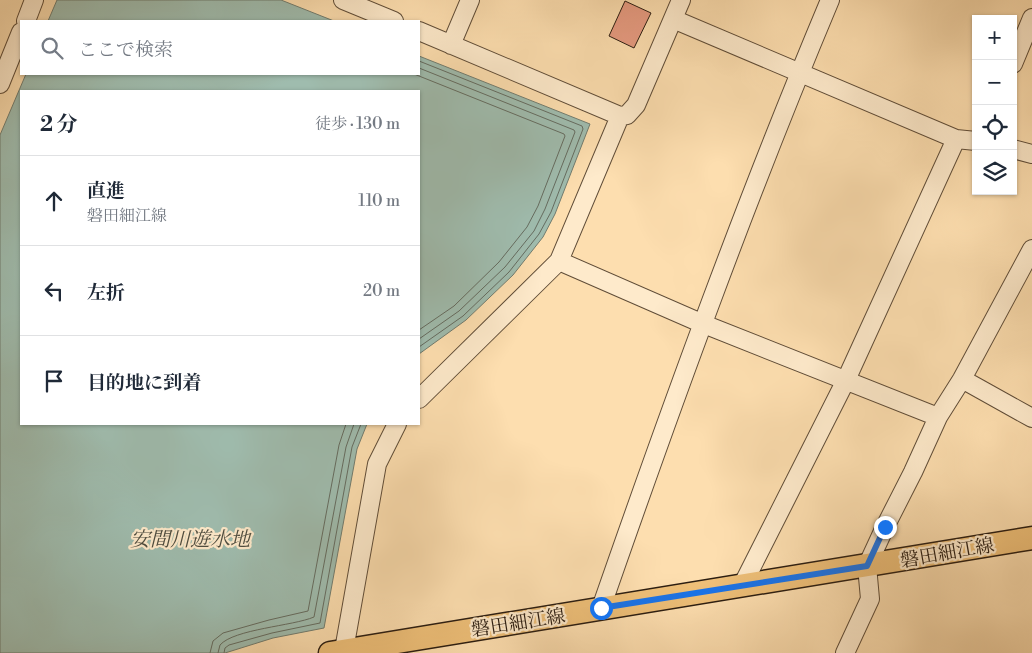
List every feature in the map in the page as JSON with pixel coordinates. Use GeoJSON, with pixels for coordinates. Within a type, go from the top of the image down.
{"type":"FeatureCollection","features":[{"type":"Feature","properties":{"kind":"main road","name":"磐田細江線"},"geometry":{"type":"LineString","coordinates":[[337,651],[408,648],[601,608],[1032,538]]}},
{"type":"Feature","properties":{"kind":"street"},"geometry":{"type":"LineString","coordinates":[[26,20],[34,0]]}},
{"type":"Feature","properties":{"kind":"street"},"geometry":{"type":"LineString","coordinates":[[343,0],[392,20]]}},
{"type":"Feature","properties":{"kind":"street"},"geometry":{"type":"LineString","coordinates":[[451,45],[470,0]]}},
{"type":"Feature","properties":{"kind":"street"},"geometry":{"type":"LineString","coordinates":[[420,31],[620,116],[627,115],[636,105],[681,0]]}},
{"type":"Feature","properties":{"kind":"street"},"geometry":{"type":"LineString","coordinates":[[601,608],[702,323],[799,72],[830,0]]}},
{"type":"Feature","properties":{"kind":"street"},"geometry":{"type":"LineString","coordinates":[[1015,60],[1032,18]]}},
{"type":"Feature","properties":{"kind":"street"},"geometry":{"type":"LineString","coordinates":[[673,19],[956,138],[972,140]]}},
{"type":"Feature","properties":{"kind":"street"},"geometry":{"type":"LineString","coordinates":[[0,84],[20,34]]}},
{"type":"Feature","properties":{"kind":"street"},"geometry":{"type":"LineString","coordinates":[[420,398],[559,261],[620,116]]}},
{"type":"Feature","properties":{"kind":"street"},"geometry":{"type":"LineString","coordinates":[[742,586],[846,380],[956,138]]}},
{"type":"Feature","properties":{"kind":"street"},"geometry":{"type":"LineString","coordinates":[[1017,150],[1032,154]]}},
{"type":"Feature","properties":{"kind":"street"},"geometry":{"type":"LineString","coordinates":[[845,653],[870,599],[867,566],[938,417],[962,379],[1032,249]]}},
{"type":"Feature","properties":{"kind":"street"},"geometry":{"type":"LineString","coordinates":[[559,261],[702,323],[938,417]]}},
{"type":"Feature","properties":{"kind":"street"},"geometry":{"type":"LineString","coordinates":[[962,379],[1032,418]]}},
{"type":"Feature","properties":{"kind":"street"},"geometry":{"type":"LineString","coordinates":[[337,651],[376,464],[396,425]]}},
{"type":"Feature","properties":{"kind":"water"},"geometry":{"type":"Polygon","coordinates":[[[57,0],[281,0],[331,20],[48,20],[57,0]]]}},
{"type":"Feature","properties":{"kind":"water","name":"安間川遊水地"},"geometry":{"type":"Polygon","coordinates":[[[420,56],[590,124],[555,214],[543,237],[513,275],[466,320],[420,353],[420,90],[20,90],[20,425],[367,425],[357,449],[324,628],[273,638],[225,653],[0,653],[0,135],[26,75],[420,75],[420,56]]]}},
{"type":"Feature","properties":{"kind":"building"},"geometry":{"type":"Polygon","coordinates":[[[625,1],[651,13],[634,48],[609,36],[625,1]]]}},
{"type":"Feature","properties":{"kind":"route"},"geometry":{"type":"LineString","coordinates":[[601,608],[867,566],[885,527]]}}]}
